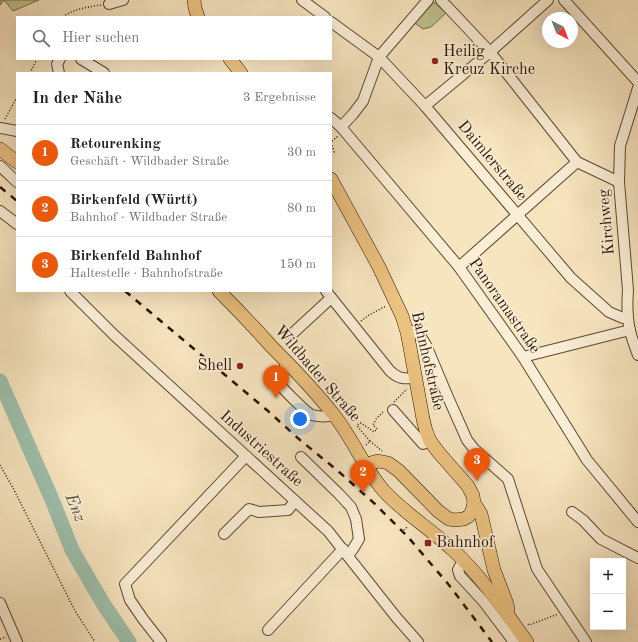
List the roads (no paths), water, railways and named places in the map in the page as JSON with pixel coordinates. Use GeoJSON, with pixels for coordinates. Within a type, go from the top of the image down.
{"type":"FeatureCollection","features":[{"type":"Feature","properties":{"kind":"main road"},"geometry":{"type":"LineString","coordinates":[[194,0],[198,16]]}},
{"type":"Feature","properties":{"kind":"main road"},"geometry":{"type":"LineString","coordinates":[[231,60],[240,72]]}},
{"type":"Feature","properties":{"kind":"main road"},"geometry":{"type":"LineString","coordinates":[[0,149],[16,161]]}},
{"type":"Feature","properties":{"kind":"main road","name":"Bahnhofstraße"},"geometry":{"type":"LineString","coordinates":[[332,180],[402,316],[407,332],[422,418],[426,431],[430,441],[447,463],[468,486],[474,496],[474,503],[481,514],[494,570],[507,604],[510,618]]}},
{"type":"Feature","properties":{"kind":"main road","name":"Wildbader Straße"},"geometry":{"type":"LineString","coordinates":[[219,292],[235,307],[334,415],[366,466],[384,490],[411,516],[440,538],[465,561],[527,642]]}},
{"type":"Feature","properties":{"kind":"main road"},"geometry":{"type":"LineString","coordinates":[[366,466],[378,461],[388,463],[399,471],[438,511],[449,519],[464,519],[469,516],[474,503]]}},
{"type":"Feature","properties":{"kind":"street"},"geometry":{"type":"LineString","coordinates":[[109,4],[123,0]]}},
{"type":"Feature","properties":{"kind":"street"},"geometry":{"type":"LineString","coordinates":[[302,0],[324,16]]}},
{"type":"Feature","properties":{"kind":"street"},"geometry":{"type":"LineString","coordinates":[[341,127],[363,101],[379,57],[428,0]]}},
{"type":"Feature","properties":{"kind":"street"},"geometry":{"type":"LineString","coordinates":[[442,0],[490,52],[577,162],[619,182]]}},
{"type":"Feature","properties":{"kind":"street"},"geometry":{"type":"LineString","coordinates":[[425,106],[437,94],[490,52],[548,0]]}},
{"type":"Feature","properties":{"kind":"street"},"geometry":{"type":"LineString","coordinates":[[564,0],[638,82]]}},
{"type":"Feature","properties":{"kind":"street","name":"Daimlerstraße"},"geometry":{"type":"LineString","coordinates":[[332,23],[379,57],[425,106],[571,278],[609,312],[623,318],[628,318]]}},
{"type":"Feature","properties":{"kind":"street"},"geometry":{"type":"LineString","coordinates":[[59,60],[57,64],[59,72]]}},
{"type":"Feature","properties":{"kind":"street"},"geometry":{"type":"LineString","coordinates":[[83,60],[102,72]]}},
{"type":"Feature","properties":{"kind":"street","name":"Kirchweg"},"geometry":{"type":"LineString","coordinates":[[638,88],[620,146],[619,182],[628,290],[628,318],[634,335],[638,355]]}},
{"type":"Feature","properties":{"kind":"street","name":"Panoramastraße"},"geometry":{"type":"LineString","coordinates":[[332,119],[341,127],[458,267],[522,357],[587,460],[638,522]]}},
{"type":"Feature","properties":{"kind":"street"},"geometry":{"type":"LineString","coordinates":[[2,124],[16,131]]}},
{"type":"Feature","properties":{"kind":"street"},"geometry":{"type":"LineString","coordinates":[[458,267],[577,162]]}},
{"type":"Feature","properties":{"kind":"street"},"geometry":{"type":"LineString","coordinates":[[0,166],[16,181]]}},
{"type":"Feature","properties":{"kind":"street"},"geometry":{"type":"LineString","coordinates":[[0,212],[16,223]]}},
{"type":"Feature","properties":{"kind":"street","name":"Industriestraße"},"geometry":{"type":"LineString","coordinates":[[71,292],[114,335],[328,531],[396,617],[418,642]]}},
{"type":"Feature","properties":{"kind":"street"},"geometry":{"type":"LineString","coordinates":[[292,334],[329,294],[390,371],[397,377],[404,379],[415,378]]}},
{"type":"Feature","properties":{"kind":"street"},"geometry":{"type":"LineString","coordinates":[[407,332],[412,331],[420,334],[467,440],[474,449],[508,479],[537,569],[586,642]]}},
{"type":"Feature","properties":{"kind":"street"},"geometry":{"type":"LineString","coordinates":[[522,357],[634,335]]}},
{"type":"Feature","properties":{"kind":"street"},"geometry":{"type":"LineString","coordinates":[[288,364],[278,376],[277,380],[281,388],[311,415],[327,417],[334,415]]}},
{"type":"Feature","properties":{"kind":"street"},"geometry":{"type":"LineString","coordinates":[[390,408],[423,444],[430,441]]}},
{"type":"Feature","properties":{"kind":"street"},"geometry":{"type":"LineString","coordinates":[[161,642],[143,620],[130,600],[125,584],[246,456]]}},
{"type":"Feature","properties":{"kind":"street"},"geometry":{"type":"LineString","coordinates":[[268,630],[345,552],[353,549],[359,539],[356,519],[351,507],[301,457]]}},
{"type":"Feature","properties":{"kind":"street"},"geometry":{"type":"LineString","coordinates":[[224,534],[249,509],[259,512],[288,510],[295,501]]}},
{"type":"Feature","properties":{"kind":"street"},"geometry":{"type":"LineString","coordinates":[[572,512],[583,520],[601,539],[638,558]]}},
{"type":"Feature","properties":{"kind":"street"},"geometry":{"type":"LineString","coordinates":[[465,561],[458,570],[460,576],[483,601],[514,642]]}},
{"type":"Feature","properties":{"kind":"street"},"geometry":{"type":"LineString","coordinates":[[0,603],[17,642]]}},
{"type":"Feature","properties":{"kind":"waterway","name":"Enz"},"geometry":{"type":"LineString","coordinates":[[0,381],[53,502],[72,550],[104,605],[129,642]]}},
{"type":"Feature","properties":{"kind":"railway"},"geometry":{"type":"LineString","coordinates":[[0,187],[16,200]]}},
{"type":"Feature","properties":{"kind":"railway"},"geometry":{"type":"LineString","coordinates":[[126,292],[268,411],[375,504],[408,537],[449,585],[492,642]]}},
{"type":"Feature","properties":{"kind":"place","name":"Heilig Kreuz Kirche"},"geometry":{"type":"Point","coordinates":[435,61]}},
{"type":"Feature","properties":{"kind":"place","name":"Shell"},"geometry":{"type":"Point","coordinates":[240,366]}},
{"type":"Feature","properties":{"kind":"place","name":"Retourenking"},"geometry":{"type":"Point","coordinates":[276,398]}},
{"type":"Feature","properties":{"kind":"place","name":"Birkenfeld Bahnhof"},"geometry":{"type":"Point","coordinates":[477,481]}},
{"type":"Feature","properties":{"kind":"place","name":"Birkenfeld (Württ)"},"geometry":{"type":"Point","coordinates":[363,493]}},
{"type":"Feature","properties":{"kind":"place","name":"Bahnhof"},"geometry":{"type":"Point","coordinates":[428,543]}}]}
